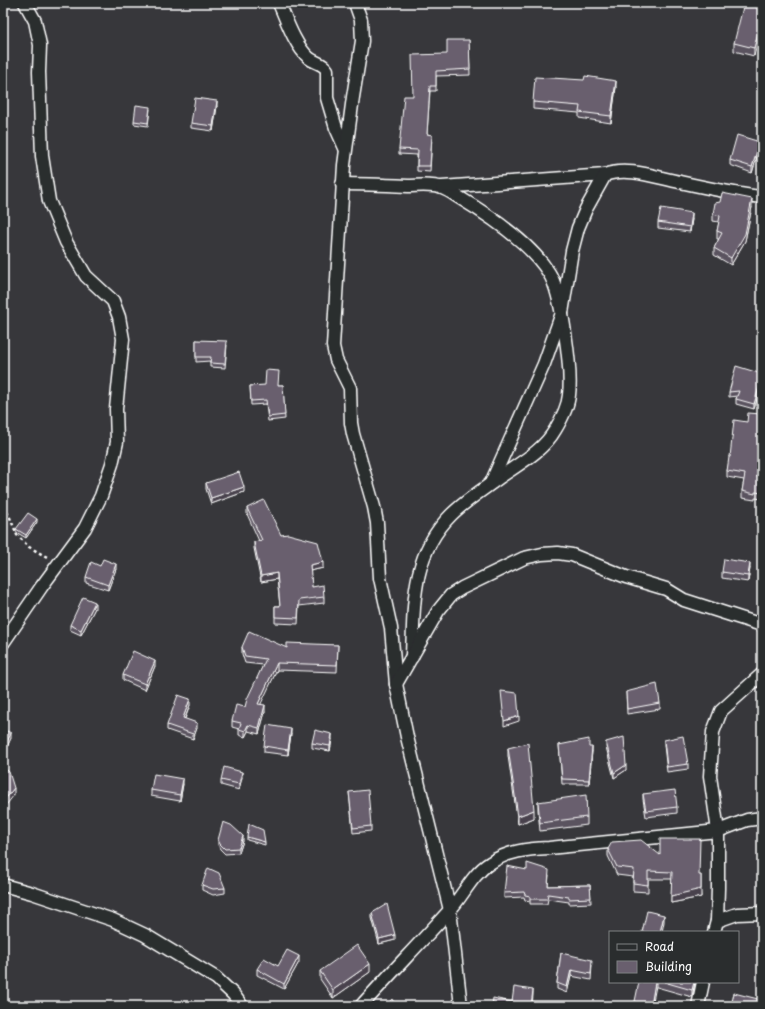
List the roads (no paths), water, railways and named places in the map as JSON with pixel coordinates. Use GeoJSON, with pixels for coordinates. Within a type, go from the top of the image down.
{"type":"FeatureCollection","features":[{"type":"Feature","properties":{"kind":"street"},"geometry":{"type":"LineString","coordinates":[[3,643],[42,586],[85,528],[101,496],[112,464],[117,442],[116,409],[123,339],[119,317],[112,302],[86,276],[66,242],[49,201],[42,156],[39,72],[40,45],[35,21],[25,3]]}},
{"type":"Feature","properties":{"kind":"street"},"geometry":{"type":"LineString","coordinates":[[279,3],[293,34],[309,58],[325,66],[327,70],[327,98],[336,128],[345,148]]}},
{"type":"Feature","properties":{"kind":"street"},"geometry":{"type":"LineString","coordinates":[[355,3],[361,20],[362,41],[345,148],[333,346],[336,360],[350,388],[352,428],[374,507],[377,523],[380,578],[391,628],[396,684],[414,766],[450,910],[461,1006]]}},
{"type":"Feature","properties":{"kind":"street"},"geometry":{"type":"LineString","coordinates":[[342,184],[442,187],[605,175],[616,172],[646,174],[721,191],[762,197]]}},
{"type":"Feature","properties":{"kind":"street"},"geometry":{"type":"LineString","coordinates":[[491,484],[544,364],[562,313],[572,250],[578,228],[586,209],[605,175]]}},
{"type":"Feature","properties":{"kind":"street"},"geometry":{"type":"LineString","coordinates":[[412,657],[414,597],[416,583],[426,552],[439,529],[451,515],[468,500],[541,448],[555,431],[564,413],[569,398],[570,388],[570,373],[562,313],[550,274],[532,251],[496,222],[472,205],[442,187]]}},
{"type":"Feature","properties":{"kind":"street"},"geometry":{"type":"LineString","coordinates":[[396,684],[438,611],[451,595],[462,588],[524,558],[542,554],[558,553],[572,555],[626,578],[666,589],[684,600],[762,625]]}},
{"type":"Feature","properties":{"kind":"street"},"geometry":{"type":"LineString","coordinates":[[716,926],[718,831],[710,776],[713,732],[721,711],[762,674]]}},
{"type":"Feature","properties":{"kind":"street"},"geometry":{"type":"LineString","coordinates":[[361,1006],[450,910],[469,882],[489,863],[508,853],[527,849],[718,831],[747,820],[762,818]]}},
{"type":"Feature","properties":{"kind":"street"},"geometry":{"type":"LineString","coordinates":[[3,885],[113,920],[145,934],[216,978],[233,994],[242,1006]]}},
{"type":"Feature","properties":{"kind":"street"},"geometry":{"type":"LineString","coordinates":[[716,926],[737,914],[762,913]]}},
{"type":"Feature","properties":{"kind":"street"},"geometry":{"type":"LineString","coordinates":[[698,1006],[704,983]]}}]}
